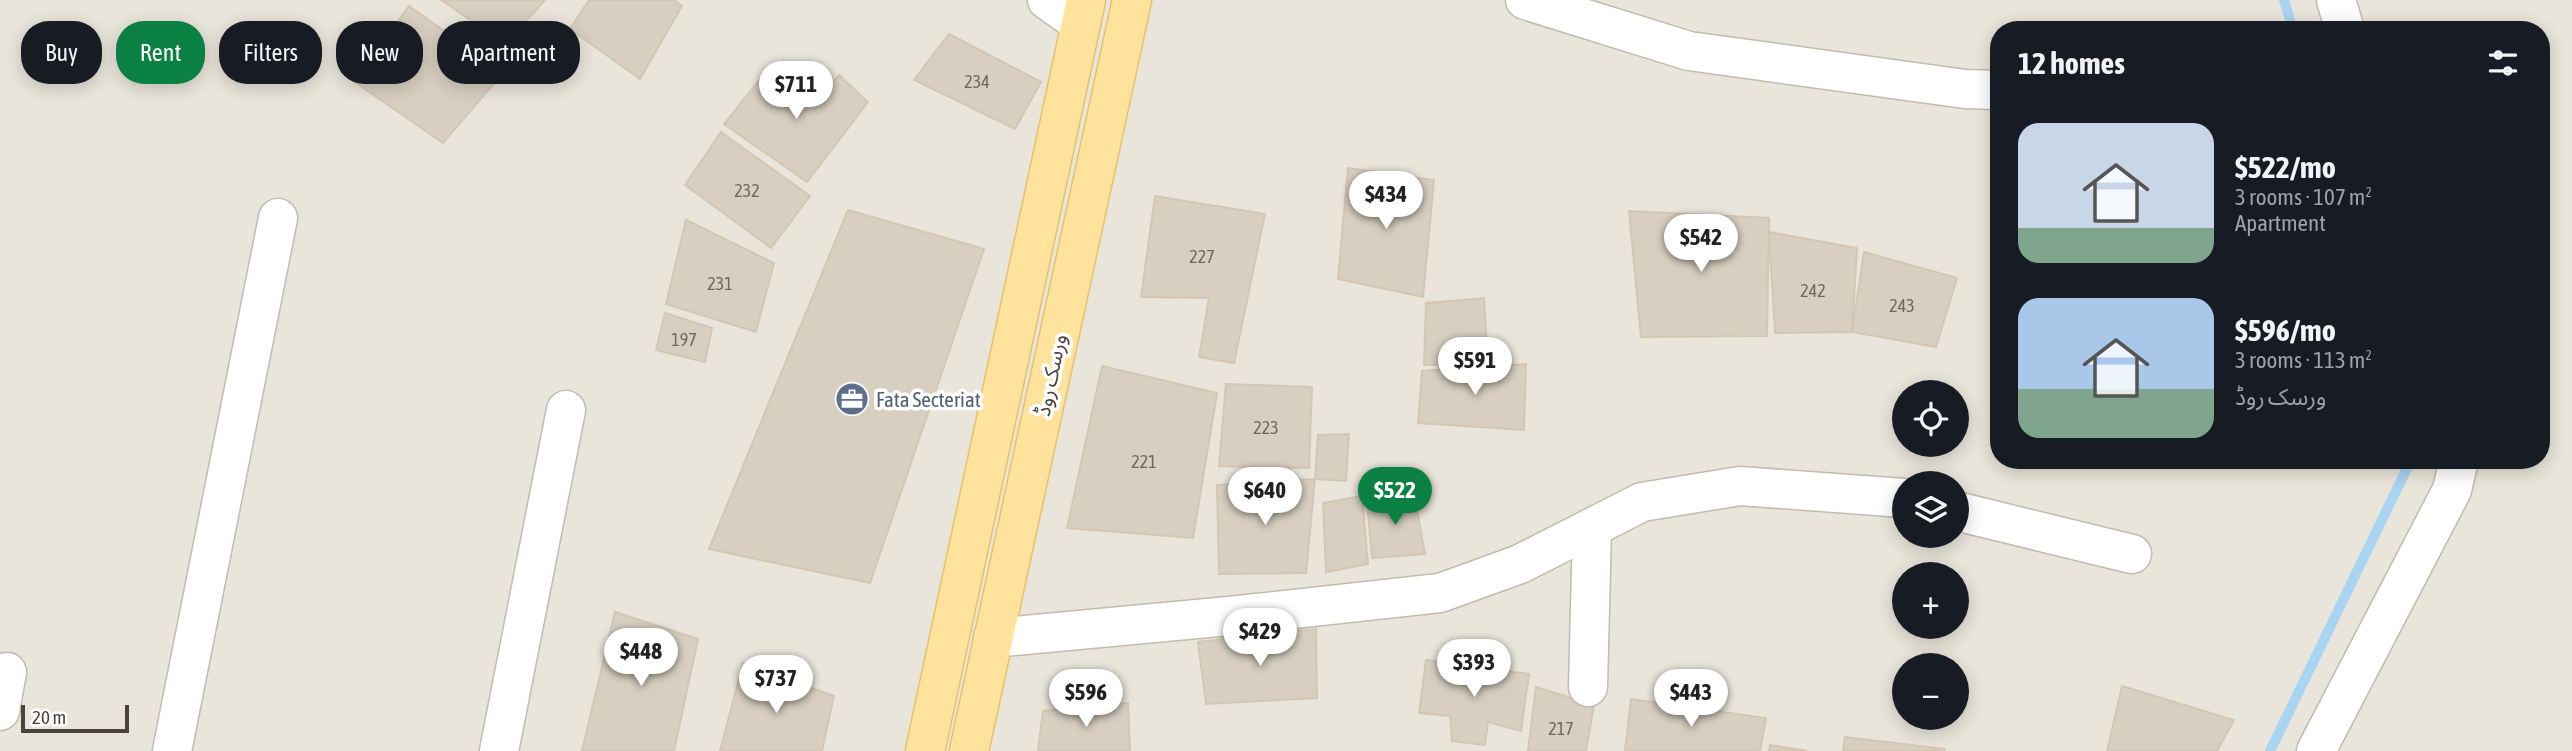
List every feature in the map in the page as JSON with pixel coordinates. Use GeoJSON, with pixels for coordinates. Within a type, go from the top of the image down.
{"type":"FeatureCollection","features":[{"type":"Feature","properties":{"kind":"main road","name":"ورسک روڈ"},"geometry":{"type":"LineString","coordinates":[[969,751],[1132,0]]}},
{"type":"Feature","properties":{"kind":"main road","name":"ورسک روڈ"},"geometry":{"type":"LineString","coordinates":[[925,751],[1083,12]]}},
{"type":"Feature","properties":{"kind":"street"},"geometry":{"type":"LineString","coordinates":[[1046,0],[1083,12]]}},
{"type":"Feature","properties":{"kind":"street"},"geometry":{"type":"LineString","coordinates":[[1525,0],[1689,51],[1965,89],[1990,90]]}},
{"type":"Feature","properties":{"kind":"street"},"geometry":{"type":"LineString","coordinates":[[2336,0],[2342,21]]}},
{"type":"Feature","properties":{"kind":"street"},"geometry":{"type":"LineString","coordinates":[[172,751],[278,218]]}},
{"type":"Feature","properties":{"kind":"street"},"geometry":{"type":"LineString","coordinates":[[499,751],[566,410]]}},
{"type":"Feature","properties":{"kind":"street"},"geometry":{"type":"LineString","coordinates":[[2316,751],[2452,490],[2457,469]]}},
{"type":"Feature","properties":{"kind":"street"},"geometry":{"type":"LineString","coordinates":[[993,638],[1440,593],[1520,564],[1642,502],[1740,486],[1892,497]]}},
{"type":"Feature","properties":{"kind":"street"},"geometry":{"type":"LineString","coordinates":[[1969,513],[2132,554]]}},
{"type":"Feature","properties":{"kind":"street"},"geometry":{"type":"LineString","coordinates":[[1588,687],[1592,527]]}},
{"type":"Feature","properties":{"kind":"street"},"geometry":{"type":"LineString","coordinates":[[0,711],[8,672]]}},
{"type":"Feature","properties":{"kind":"shaded area"},"geometry":{"type":"Polygon","coordinates":[[[0,0],[2572,0],[2572,751],[0,751],[0,0]]]}},
{"type":"Feature","properties":{"kind":"building"},"geometry":{"type":"Polygon","coordinates":[[[441,0],[545,0],[526,21],[472,21],[441,0]]]}},
{"type":"Feature","properties":{"kind":"building"},"geometry":{"type":"Polygon","coordinates":[[[589,0],[674,0],[682,6],[640,79],[580,36],[580,21],[575,21],[589,0]]]}},
{"type":"Feature","properties":{"kind":"building"},"geometry":{"type":"Polygon","coordinates":[[[409,6],[437,26],[437,84],[494,84],[443,143],[358,84],[423,84],[423,21],[398,21],[409,6]]]}},
{"type":"Feature","properties":{"kind":"building"},"geometry":{"type":"Polygon","coordinates":[[[949,34],[1041,82],[1015,129],[914,80],[949,34]]]}},
{"type":"Feature","properties":{"kind":"building"},"geometry":{"type":"Polygon","coordinates":[[[765,73],[822,97],[839,75],[868,102],[807,182],[724,124],[765,73]]]}},
{"type":"Feature","properties":{"kind":"building"},"geometry":{"type":"Polygon","coordinates":[[[721,132],[810,196],[771,248],[685,185],[721,132]]]}},
{"type":"Feature","properties":{"kind":"building"},"geometry":{"type":"Polygon","coordinates":[[[1348,168],[1434,180],[1423,297],[1338,279],[1348,168]]]}},
{"type":"Feature","properties":{"kind":"building"},"geometry":{"type":"Polygon","coordinates":[[[1155,196],[1265,214],[1234,363],[1199,357],[1209,298],[1141,297],[1155,196]]]}},
{"type":"Feature","properties":{"kind":"building","name":"Fata Secteriat"},"geometry":{"type":"Polygon","coordinates":[[[848,210],[984,249],[870,583],[709,549],[848,210]]]}},
{"type":"Feature","properties":{"kind":"building"},"geometry":{"type":"Polygon","coordinates":[[[1629,211],[1769,218],[1767,336],[1641,337],[1629,211]]]}},
{"type":"Feature","properties":{"kind":"building"},"geometry":{"type":"Polygon","coordinates":[[[686,220],[774,263],[756,332],[666,304],[686,220]]]}},
{"type":"Feature","properties":{"kind":"building"},"geometry":{"type":"Polygon","coordinates":[[[1769,232],[1857,248],[1852,332],[1775,333],[1769,232]]]}},
{"type":"Feature","properties":{"kind":"building"},"geometry":{"type":"Polygon","coordinates":[[[1864,252],[1957,278],[1936,347],[1852,332],[1864,252]]]}},
{"type":"Feature","properties":{"kind":"building"},"geometry":{"type":"Polygon","coordinates":[[[1484,298],[1488,364],[1424,365],[1426,303],[1484,298]]]}},
{"type":"Feature","properties":{"kind":"building"},"geometry":{"type":"Polygon","coordinates":[[[665,313],[712,328],[705,362],[656,350],[665,313]]]}},
{"type":"Feature","properties":{"kind":"building"},"geometry":{"type":"Polygon","coordinates":[[[1526,364],[1524,430],[1418,423],[1422,371],[1526,364]]]}},
{"type":"Feature","properties":{"kind":"building"},"geometry":{"type":"Polygon","coordinates":[[[1102,366],[1217,393],[1193,538],[1067,528],[1102,366]]]}},
{"type":"Feature","properties":{"kind":"building"},"geometry":{"type":"Polygon","coordinates":[[[1226,384],[1312,387],[1309,468],[1219,466],[1226,384]]]}},
{"type":"Feature","properties":{"kind":"building"},"geometry":{"type":"Polygon","coordinates":[[[1349,434],[1346,481],[1315,479],[1318,435],[1349,434]]]}},
{"type":"Feature","properties":{"kind":"building"},"geometry":{"type":"Polygon","coordinates":[[[1315,479],[1306,573],[1219,574],[1217,485],[1315,479]]]}},
{"type":"Feature","properties":{"kind":"building"},"geometry":{"type":"Polygon","coordinates":[[[1414,494],[1425,554],[1372,558],[1367,502],[1414,494]]]}},
{"type":"Feature","properties":{"kind":"building"},"geometry":{"type":"Polygon","coordinates":[[[1362,496],[1368,564],[1326,572],[1323,503],[1362,496]]]}},
{"type":"Feature","properties":{"kind":"building"},"geometry":{"type":"Polygon","coordinates":[[[615,612],[698,639],[674,751],[582,751],[615,612]]]}},
{"type":"Feature","properties":{"kind":"building"},"geometry":{"type":"Polygon","coordinates":[[[1316,629],[1317,698],[1206,704],[1198,642],[1316,629]]]}},
{"type":"Feature","properties":{"kind":"building"},"geometry":{"type":"Polygon","coordinates":[[[1426,660],[1529,674],[1521,731],[1488,722],[1485,745],[1452,741],[1450,716],[1419,713],[1426,660]]]}},
{"type":"Feature","properties":{"kind":"building"},"geometry":{"type":"Polygon","coordinates":[[[743,663],[834,696],[822,751],[720,751],[743,663]]]}},
{"type":"Feature","properties":{"kind":"building"},"geometry":{"type":"Polygon","coordinates":[[[2122,686],[2234,720],[2217,751],[2107,751],[2122,686]]]}},
{"type":"Feature","properties":{"kind":"building"},"geometry":{"type":"Polygon","coordinates":[[[1536,687],[1594,705],[1586,751],[1528,751],[1536,687]]]}},
{"type":"Feature","properties":{"kind":"building"},"geometry":{"type":"Polygon","coordinates":[[[1631,699],[1766,718],[1760,751],[1625,751],[1631,699]]]}},
{"type":"Feature","properties":{"kind":"building"},"geometry":{"type":"Polygon","coordinates":[[[1128,703],[1130,751],[1038,751],[1043,711],[1128,703]]]}},
{"type":"Feature","properties":{"kind":"building"},"geometry":{"type":"Polygon","coordinates":[[[1845,737],[1945,749],[1843,751],[1845,737]]]}},
{"type":"Feature","properties":{"kind":"building"},"geometry":{"type":"Polygon","coordinates":[[[1770,745],[1807,751],[1769,751],[1770,745]]]}},
{"type":"Feature","properties":{"kind":"waterway"},"geometry":{"type":"LineString","coordinates":[[2284,0],[2290,21]]}},
{"type":"Feature","properties":{"kind":"waterway"},"geometry":{"type":"LineString","coordinates":[[2270,751],[2407,469]]}},
{"type":"Feature","properties":{"kind":"place","name":"Fata Secteriat"},"geometry":{"type":"Point","coordinates":[852,399]}}]}
